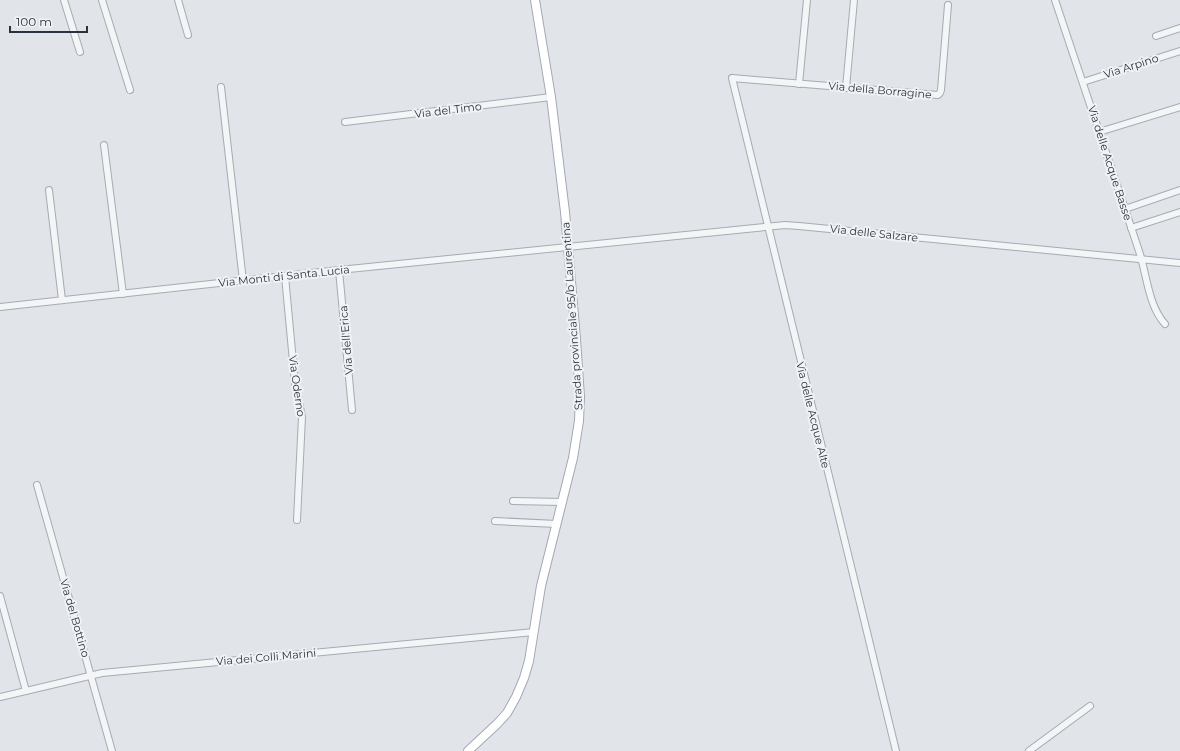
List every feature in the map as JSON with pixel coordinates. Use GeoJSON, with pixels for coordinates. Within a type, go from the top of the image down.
{"type":"FeatureCollection","features":[{"type":"Feature","properties":{"kind":"main road","name":"Strada provinciale 95/b Laurentina"},"geometry":{"type":"LineString","coordinates":[[468,751],[497,724],[513,704],[524,678],[542,586],[576,441],[580,412],[576,339],[563,191],[536,0]]}},
{"type":"Feature","properties":{"kind":"street"},"geometry":{"type":"LineString","coordinates":[[64,0],[80,52]]}},
{"type":"Feature","properties":{"kind":"street"},"geometry":{"type":"LineString","coordinates":[[102,0],[130,90]]}},
{"type":"Feature","properties":{"kind":"street"},"geometry":{"type":"LineString","coordinates":[[178,0],[188,35]]}},
{"type":"Feature","properties":{"kind":"street"},"geometry":{"type":"LineString","coordinates":[[799,84],[806,0]]}},
{"type":"Feature","properties":{"kind":"street"},"geometry":{"type":"LineString","coordinates":[[846,88],[854,0]]}},
{"type":"Feature","properties":{"kind":"street","name":"Via delle Acque Basse"},"geometry":{"type":"LineString","coordinates":[[1055,0],[1142,259],[1154,307],[1158,316],[1165,324]]}},
{"type":"Feature","properties":{"kind":"street","name":"Via della Borragine"},"geometry":{"type":"LineString","coordinates":[[732,78],[934,95],[939,94],[941,90],[948,5]]}},
{"type":"Feature","properties":{"kind":"street"},"geometry":{"type":"LineString","coordinates":[[1156,36],[1180,28]]}},
{"type":"Feature","properties":{"kind":"street","name":"Via Arpino"},"geometry":{"type":"LineString","coordinates":[[1082,82],[1180,51]]}},
{"type":"Feature","properties":{"kind":"street","name":"Via delle Acque Alte"},"geometry":{"type":"LineString","coordinates":[[732,78],[896,751]]}},
{"type":"Feature","properties":{"kind":"street"},"geometry":{"type":"LineString","coordinates":[[221,87],[243,281]]}},
{"type":"Feature","properties":{"kind":"street","name":"Via del Timo"},"geometry":{"type":"LineString","coordinates":[[345,122],[551,98]]}},
{"type":"Feature","properties":{"kind":"street"},"geometry":{"type":"LineString","coordinates":[[1099,132],[1180,107]]}},
{"type":"Feature","properties":{"kind":"street"},"geometry":{"type":"LineString","coordinates":[[104,145],[123,294]]}},
{"type":"Feature","properties":{"kind":"street"},"geometry":{"type":"LineString","coordinates":[[49,190],[62,300]]}},
{"type":"Feature","properties":{"kind":"street"},"geometry":{"type":"LineString","coordinates":[[1125,209],[1180,190]]}},
{"type":"Feature","properties":{"kind":"street"},"geometry":{"type":"LineString","coordinates":[[1131,228],[1180,212]]}},
{"type":"Feature","properties":{"kind":"street","name":"Via delle Salzare"},"geometry":{"type":"LineString","coordinates":[[568,247],[785,225],[1180,263]]}},
{"type":"Feature","properties":{"kind":"street","name":"Via Monti di Santa Lucia"},"geometry":{"type":"LineString","coordinates":[[0,307],[568,247]]}},
{"type":"Feature","properties":{"kind":"street","name":"Via dell'Erica"},"geometry":{"type":"LineString","coordinates":[[339,270],[352,410]]}},
{"type":"Feature","properties":{"kind":"street","name":"Via Oderno"},"geometry":{"type":"LineString","coordinates":[[285,276],[295,380],[302,417],[297,520]]}},
{"type":"Feature","properties":{"kind":"street","name":"Via del Bottino"},"geometry":{"type":"LineString","coordinates":[[37,485],[112,751]]}},
{"type":"Feature","properties":{"kind":"street"},"geometry":{"type":"LineString","coordinates":[[513,501],[562,502]]}},
{"type":"Feature","properties":{"kind":"street"},"geometry":{"type":"LineString","coordinates":[[495,521],[557,524]]}},
{"type":"Feature","properties":{"kind":"street"},"geometry":{"type":"LineString","coordinates":[[0,596],[26,691]]}},
{"type":"Feature","properties":{"kind":"street","name":"Via dei Colli Marini"},"geometry":{"type":"LineString","coordinates":[[0,697],[102,673],[534,632]]}},
{"type":"Feature","properties":{"kind":"street"},"geometry":{"type":"LineString","coordinates":[[1029,751],[1090,706]]}}]}
